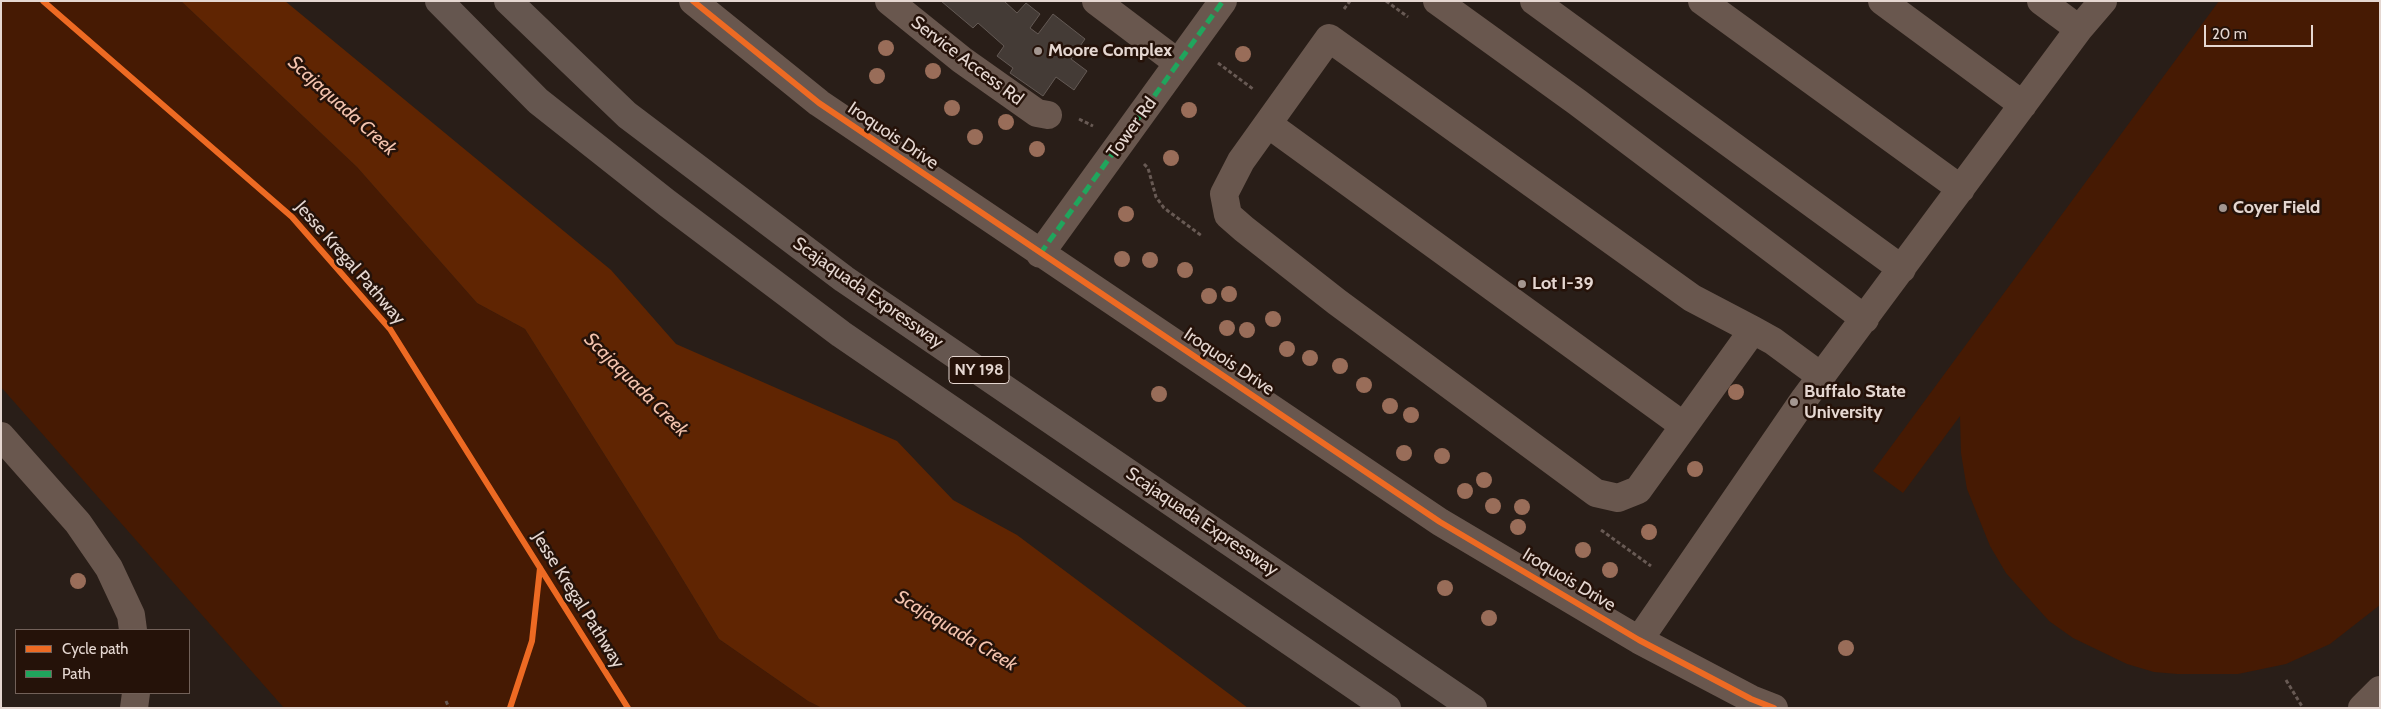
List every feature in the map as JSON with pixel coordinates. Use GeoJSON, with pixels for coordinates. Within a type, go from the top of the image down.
{"type":"FeatureCollection","features":[{"type":"Feature","properties":{"kind":"highway","name":"NY 198"},"geometry":{"type":"LineString","coordinates":[[440,1],[538,101],[667,203],[841,334],[1387,708]]}},
{"type":"Feature","properties":{"kind":"highway","name":"Scajaquada Expressway"},"geometry":{"type":"LineString","coordinates":[[508,1],[627,115],[844,278],[1473,708]]}},
{"type":"Feature","properties":{"kind":"street","name":"Iroquois Drive"},"geometry":{"type":"LineString","coordinates":[[693,1],[819,103],[1040,254],[1440,522],[1639,640],[1751,699],[1774,708]]}},
{"type":"Feature","properties":{"kind":"street","name":"Service Access Rd"},"geometry":{"type":"LineString","coordinates":[[889,1],[962,60],[1037,113],[1048,115]]}},
{"type":"Feature","properties":{"kind":"street"},"geometry":{"type":"LineString","coordinates":[[1096,1],[1178,63]]}},
{"type":"Feature","properties":{"kind":"street","name":"Tower Rd"},"geometry":{"type":"LineString","coordinates":[[1040,254],[1223,1]]}},
{"type":"Feature","properties":{"kind":"street"},"geometry":{"type":"LineString","coordinates":[[1437,1],[1577,102],[1865,319]]}},
{"type":"Feature","properties":{"kind":"street"},"geometry":{"type":"LineString","coordinates":[[1534,1],[1902,269]]}},
{"type":"Feature","properties":{"kind":"street"},"geometry":{"type":"LineString","coordinates":[[1702,1],[1961,189]]}},
{"type":"Feature","properties":{"kind":"street"},"geometry":{"type":"LineString","coordinates":[[1882,1],[2023,105]]}},
{"type":"Feature","properties":{"kind":"street"},"geometry":{"type":"LineString","coordinates":[[2041,1],[2079,29]]}},
{"type":"Feature","properties":{"kind":"street"},"geometry":{"type":"LineString","coordinates":[[1639,640],[1822,377],[2079,29],[2102,1]]}},
{"type":"Feature","properties":{"kind":"street"},"geometry":{"type":"LineString","coordinates":[[1753,330],[1638,490],[1618,498],[1596,492],[1504,427],[1337,302],[1228,214],[1224,194],[1241,161],[1328,38],[1692,298],[1773,340],[1822,377]]}},
{"type":"Feature","properties":{"kind":"street"},"geometry":{"type":"LineString","coordinates":[[1268,124],[1684,426]]}},
{"type":"Feature","properties":{"kind":"street"},"geometry":{"type":"LineString","coordinates":[[1,436],[78,523],[110,568],[131,616],[133,629]]}},
{"type":"Feature","properties":{"kind":"street"},"geometry":{"type":"LineString","coordinates":[[2362,708],[2380,690]]}},
{"type":"Feature","properties":{"kind":"street"},"geometry":{"type":"LineString","coordinates":[[134,708],[136,694]]}},
{"type":"Feature","properties":{"kind":"path"},"geometry":{"type":"LineString","coordinates":[[1211,58],[1244,83]]}},
{"type":"Feature","properties":{"kind":"path"},"geometry":{"type":"LineString","coordinates":[[2286,680],[2303,708]]}},
{"type":"Feature","properties":{"kind":"path"},"geometry":{"type":"LineString","coordinates":[[446,701],[449,708]]}},
{"type":"Feature","properties":{"kind":"shaded area"},"geometry":{"type":"Polygon","coordinates":[[[1,1],[181,1],[357,167],[477,303],[525,329],[719,639],[808,701],[822,708],[284,708],[1,387],[1,1]]]}},
{"type":"Feature","properties":{"kind":"shaded area","name":"Coyer Field"},"geometry":{"type":"Polygon","coordinates":[[[2219,1],[2380,1],[2380,605],[2330,644],[2286,664],[2238,674],[2177,674],[2154,672],[2127,664],[2073,638],[2049,621],[2006,573],[1990,546],[1967,489],[1961,453],[1960,416],[1903,493],[1873,471],[2219,1]]]}},
{"type":"Feature","properties":{"kind":"water","name":"Scajaquada Creek"},"geometry":{"type":"Polygon","coordinates":[[[181,1],[285,1],[611,270],[676,344],[897,441],[953,500],[1017,535],[1248,708],[822,708],[808,701],[719,639],[525,329],[477,303],[357,167],[181,1]]]}},
{"type":"Feature","properties":{"kind":"building","name":"Moore Complex"},"geometry":{"type":"Polygon","coordinates":[[[941,1],[1004,1],[1017,13],[1026,3],[1040,14],[1030,28],[1038,34],[1053,14],[1085,39],[1071,59],[1087,71],[1074,90],[1056,77],[1043,96],[1010,73],[1013,68],[997,56],[1004,46],[978,23],[973,28],[941,1]]]}},
{"type":"Feature","properties":{"kind":"marked path"},"geometry":{"type":"LineString","coordinates":[[1040,254],[1223,1]]}},
{"type":"Feature","properties":{"kind":"cycle path","name":"Jesse Kregal Pathway"},"geometry":{"type":"LineString","coordinates":[[43,1],[292,217],[390,329],[628,708]]}},
{"type":"Feature","properties":{"kind":"cycle path"},"geometry":{"type":"LineString","coordinates":[[693,1],[819,103],[1440,522],[1639,640],[1751,699],[1774,708]]}},
{"type":"Feature","properties":{"kind":"cycle path","name":"Jesse Kregal Pathway"},"geometry":{"type":"LineString","coordinates":[[510,708],[532,641],[540,568]]}},
{"type":"Feature","properties":{"kind":"place","name":"Moore Complex"},"geometry":{"type":"Point","coordinates":[1038,51]}},
{"type":"Feature","properties":{"kind":"place","name":"Coyer Field"},"geometry":{"type":"Point","coordinates":[2223,208]}},
{"type":"Feature","properties":{"kind":"place","name":"Lot I-39"},"geometry":{"type":"Point","coordinates":[1522,284]}},
{"type":"Feature","properties":{"kind":"place","name":"Buffalo State University"},"geometry":{"type":"Point","coordinates":[1794,402]}}]}
